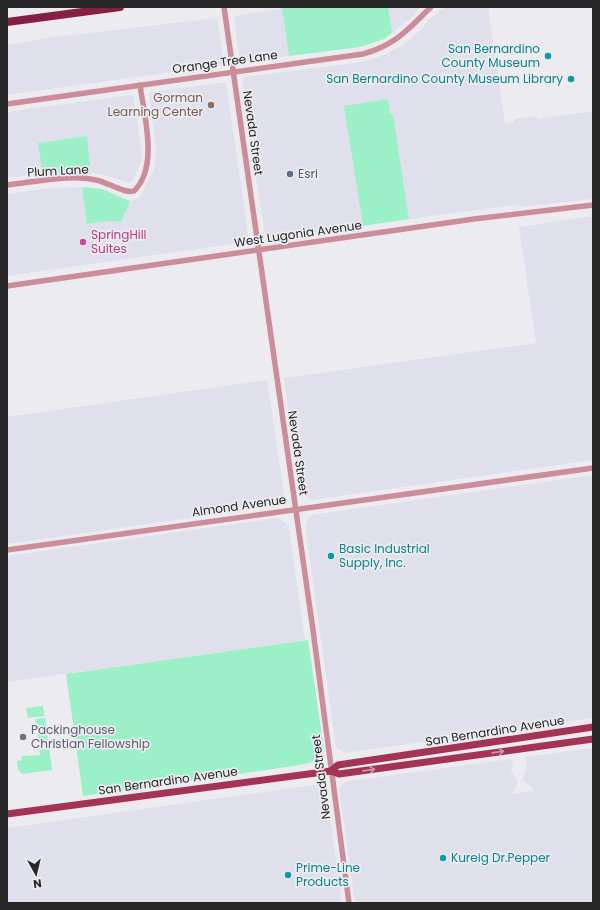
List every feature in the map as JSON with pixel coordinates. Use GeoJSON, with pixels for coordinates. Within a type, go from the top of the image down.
{"type":"FeatureCollection","features":[{"type":"Feature","properties":{"kind":"highway"},"geometry":{"type":"LineString","coordinates":[[7,22],[120,7]]}},
{"type":"Feature","properties":{"kind":"highway"},"geometry":{"type":"LineString","coordinates":[[7,28],[57,15]]}},
{"type":"Feature","properties":{"kind":"main road","name":"San Bernardino Avenue"},"geometry":{"type":"LineString","coordinates":[[331,771],[338,765],[593,727]]}},
{"type":"Feature","properties":{"kind":"main road","name":"San Bernardino Avenue"},"geometry":{"type":"LineString","coordinates":[[7,814],[331,771],[340,774],[593,739]]}},
{"type":"Feature","properties":{"kind":"street","name":"Nevada Street"},"geometry":{"type":"LineString","coordinates":[[224,7],[349,903]]}},
{"type":"Feature","properties":{"kind":"street","name":"Orange Tree Lane"},"geometry":{"type":"LineString","coordinates":[[7,104],[370,52],[400,37],[431,7]]}},
{"type":"Feature","properties":{"kind":"street","name":"Plum Lane"},"geometry":{"type":"LineString","coordinates":[[7,185],[84,178],[107,183],[127,192],[132,192],[138,187],[145,171],[148,154],[140,85]]}},
{"type":"Feature","properties":{"kind":"street","name":"West Lugonia Avenue"},"geometry":{"type":"LineString","coordinates":[[7,286],[474,219],[593,205]]}},
{"type":"Feature","properties":{"kind":"street","name":"Almond Avenue"},"geometry":{"type":"LineString","coordinates":[[7,550],[593,468]]}},
{"type":"Feature","properties":{"kind":"shaded area"},"geometry":{"type":"Polygon","coordinates":[[[388,7],[420,7],[411,18],[392,33],[388,7]]]}},
{"type":"Feature","properties":{"kind":"shaded area"},"geometry":{"type":"Polygon","coordinates":[[[446,7],[488,7],[505,123],[514,122],[514,119],[536,116],[538,119],[593,111],[593,199],[521,207],[516,205],[409,219],[393,114],[390,114],[388,99],[345,106],[363,226],[266,239],[251,148],[242,80],[244,77],[362,62],[384,55],[405,44],[423,28],[428,20],[446,7]]]}},
{"type":"Feature","properties":{"kind":"shaded area"},"geometry":{"type":"Polygon","coordinates":[[[282,8],[289,56],[240,62],[234,16],[282,8]]]}},
{"type":"Feature","properties":{"kind":"shaded area"},"geometry":{"type":"Polygon","coordinates":[[[217,18],[224,63],[223,65],[7,95],[7,45],[46,38],[217,18]]]}},
{"type":"Feature","properties":{"kind":"shaded area"},"geometry":{"type":"Polygon","coordinates":[[[226,82],[249,240],[247,242],[7,276],[7,194],[49,188],[82,187],[88,224],[108,221],[120,222],[130,201],[139,198],[154,170],[156,149],[149,94],[150,92],[226,82]]]}},
{"type":"Feature","properties":{"kind":"shaded area"},"geometry":{"type":"Polygon","coordinates":[[[130,95],[134,97],[142,155],[141,163],[132,181],[127,183],[92,172],[86,136],[39,143],[43,174],[7,178],[7,112],[130,95]]]}},
{"type":"Feature","properties":{"kind":"shaded area"},"geometry":{"type":"Polygon","coordinates":[[[593,216],[593,460],[312,500],[300,492],[284,378],[536,343],[519,227],[593,216]]]}},
{"type":"Feature","properties":{"kind":"shaded area"},"geometry":{"type":"Polygon","coordinates":[[[267,380],[284,494],[275,506],[7,544],[7,417],[267,380]]]}},
{"type":"Feature","properties":{"kind":"shaded area"},"geometry":{"type":"Polygon","coordinates":[[[593,475],[593,718],[345,753],[336,747],[305,525],[311,515],[593,475]]]}},
{"type":"Feature","properties":{"kind":"shaded area"},"geometry":{"type":"Polygon","coordinates":[[[278,518],[287,524],[289,528],[305,640],[7,682],[7,556],[278,518]]]}},
{"type":"Feature","properties":{"kind":"shaded area"},"geometry":{"type":"Polygon","coordinates":[[[593,748],[593,903],[355,903],[339,788],[344,782],[510,759],[513,760],[511,771],[518,782],[512,794],[533,791],[532,787],[523,780],[527,767],[525,757],[593,748]]]}},
{"type":"Feature","properties":{"kind":"shaded area"},"geometry":{"type":"Polygon","coordinates":[[[321,784],[326,789],[342,903],[7,903],[7,828],[321,784]]]}},
{"type":"Feature","properties":{"kind":"green space"},"geometry":{"type":"Polygon","coordinates":[[[388,7],[392,33],[384,39],[360,47],[289,56],[282,8],[388,7]]]}},
{"type":"Feature","properties":{"kind":"green space"},"geometry":{"type":"Polygon","coordinates":[[[388,99],[390,114],[393,114],[409,219],[363,226],[344,106],[388,99]]]}},
{"type":"Feature","properties":{"kind":"green space"},"geometry":{"type":"Polygon","coordinates":[[[87,136],[91,174],[43,175],[38,143],[87,136]]]}},
{"type":"Feature","properties":{"kind":"green space"},"geometry":{"type":"Polygon","coordinates":[[[82,187],[102,189],[130,201],[121,222],[108,221],[87,224],[82,187]]]}},
{"type":"Feature","properties":{"kind":"green space"},"geometry":{"type":"Polygon","coordinates":[[[308,640],[324,750],[320,758],[312,762],[294,766],[83,796],[66,674],[308,640]]]}},
{"type":"Feature","properties":{"kind":"green space"},"geometry":{"type":"Polygon","coordinates":[[[43,706],[44,716],[28,718],[26,708],[43,706]]]}},
{"type":"Feature","properties":{"kind":"green space"},"geometry":{"type":"Polygon","coordinates":[[[45,718],[48,741],[39,742],[35,719],[45,718]]]}},
{"type":"Feature","properties":{"kind":"green space"},"geometry":{"type":"Polygon","coordinates":[[[49,745],[52,770],[22,774],[18,769],[17,761],[22,760],[21,756],[40,755],[39,747],[46,746],[46,748],[49,745]]]}},
{"type":"Feature","properties":{"kind":"place","name":"San Bernardino County Museum"},"geometry":{"type":"Point","coordinates":[548,56]}},
{"type":"Feature","properties":{"kind":"place","name":"San Bernardino County Museum Library"},"geometry":{"type":"Point","coordinates":[571,79]}},
{"type":"Feature","properties":{"kind":"place","name":"Gorman Learning Center"},"geometry":{"type":"Point","coordinates":[211,105]}},
{"type":"Feature","properties":{"kind":"place","name":"Esri"},"geometry":{"type":"Point","coordinates":[290,174]}},
{"type":"Feature","properties":{"kind":"place","name":"SpringHill Suites"},"geometry":{"type":"Point","coordinates":[83,242]}},
{"type":"Feature","properties":{"kind":"place","name":"Basic Industrial Supply, Inc."},"geometry":{"type":"Point","coordinates":[331,556]}},
{"type":"Feature","properties":{"kind":"place","name":"Packinghouse Christian Fellowship"},"geometry":{"type":"Point","coordinates":[23,737]}},
{"type":"Feature","properties":{"kind":"place","name":"Kureig Dr.Pepper"},"geometry":{"type":"Point","coordinates":[443,858]}},
{"type":"Feature","properties":{"kind":"place","name":"Prime-Line Products"},"geometry":{"type":"Point","coordinates":[288,875]}}]}
